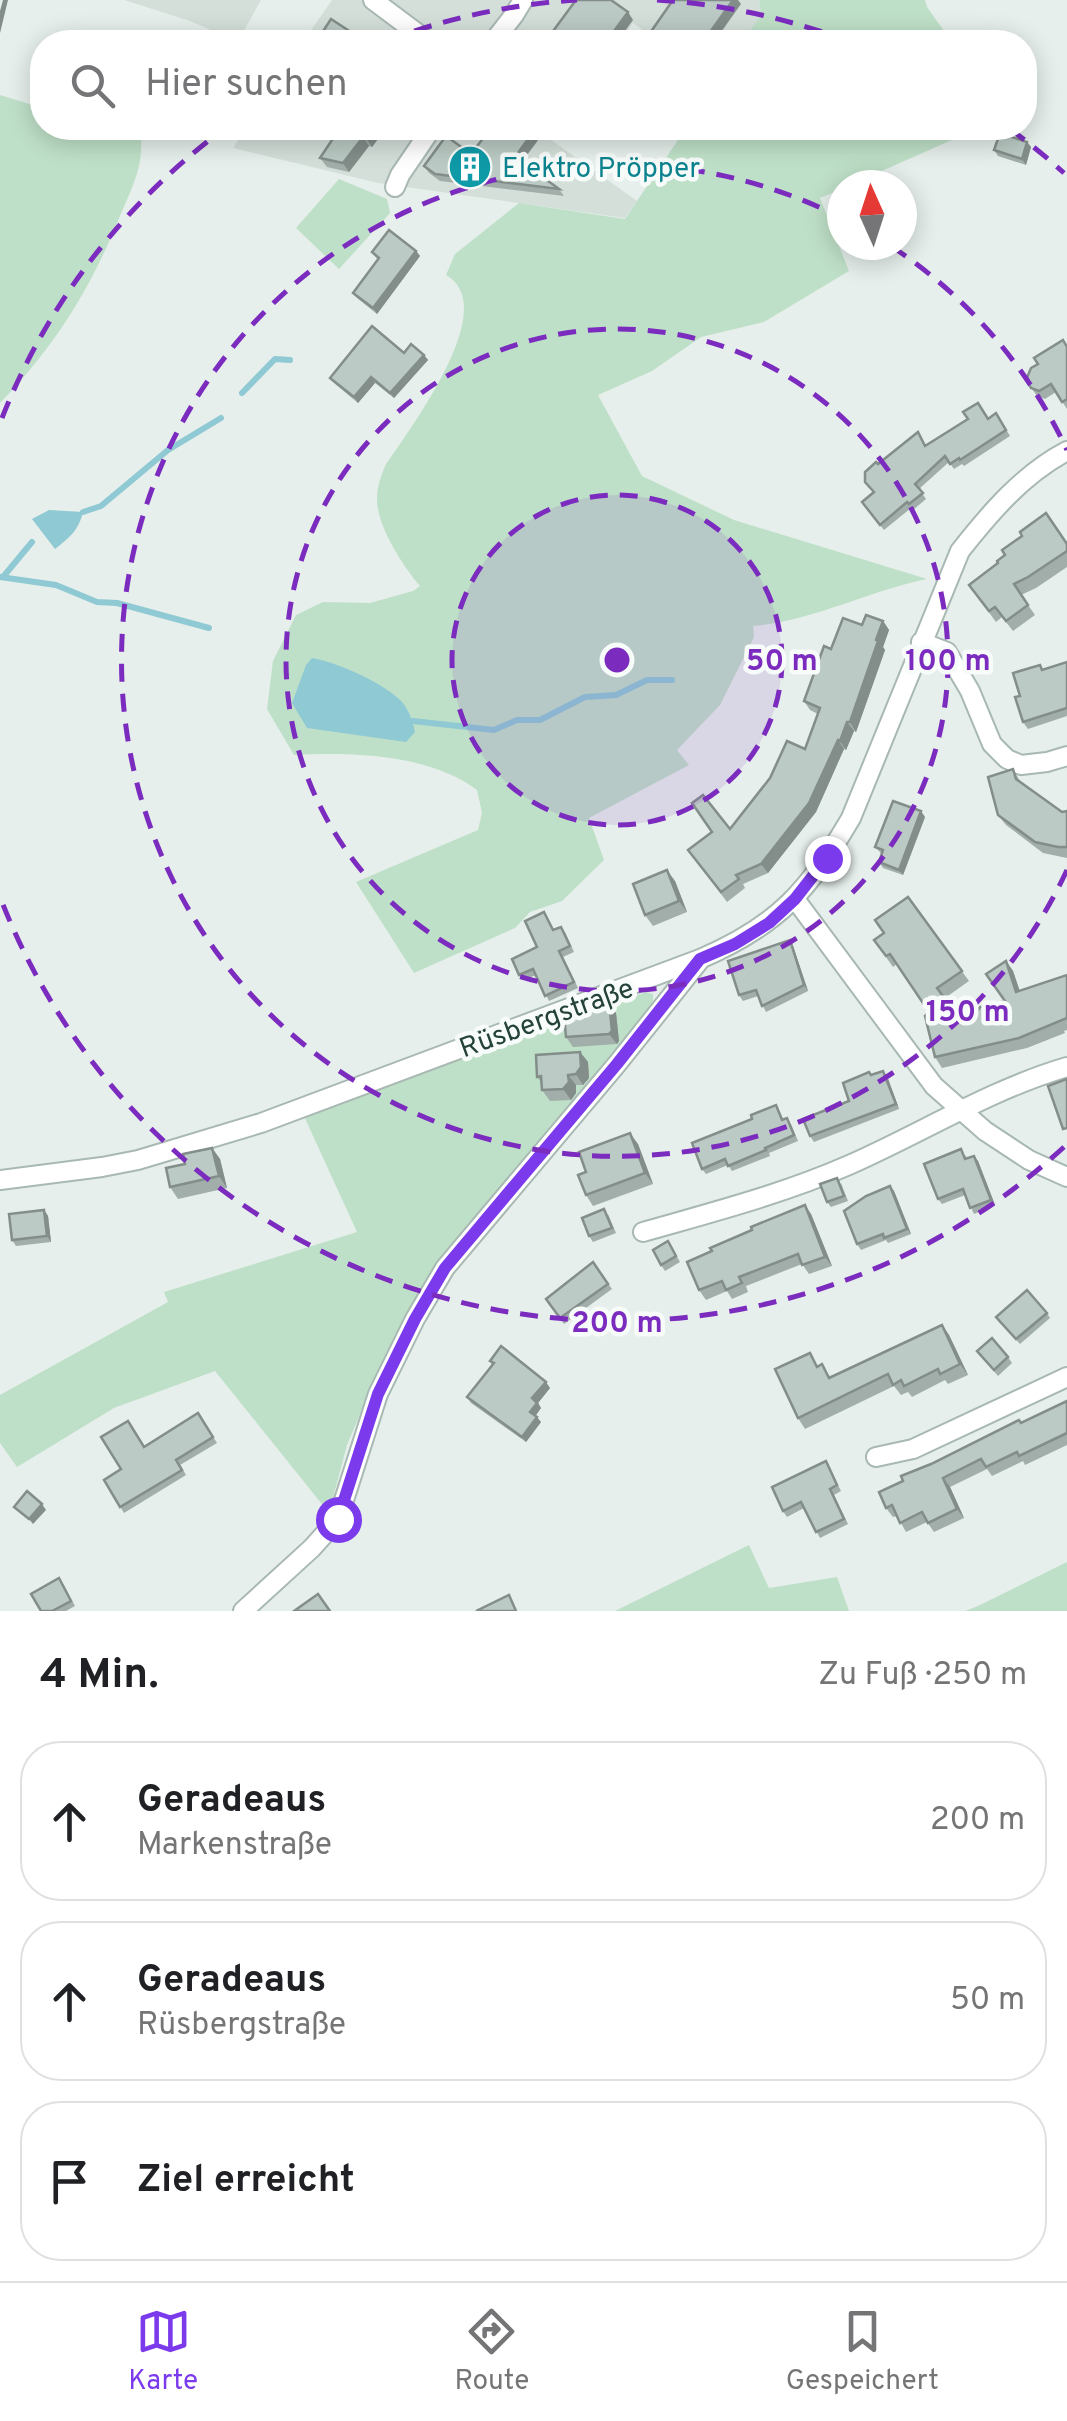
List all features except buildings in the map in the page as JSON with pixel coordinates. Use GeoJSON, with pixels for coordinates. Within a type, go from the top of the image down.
{"type":"FeatureCollection","features":[{"type":"Feature","properties":{"kind":"street"},"geometry":{"type":"LineString","coordinates":[[373,0],[412,30]]}},
{"type":"Feature","properties":{"kind":"street"},"geometry":{"type":"LineString","coordinates":[[502,30],[523,0]]}},
{"type":"Feature","properties":{"kind":"street"},"geometry":{"type":"LineString","coordinates":[[395,187],[424,140]]}},
{"type":"Feature","properties":{"kind":"street","name":"Rüsbergstraße"},"geometry":{"type":"LineString","coordinates":[[0,1180],[138,1160],[261,1123],[700,959],[769,923],[795,899],[827,858],[851,818],[960,551],[1017,486],[1067,451]]}},
{"type":"Feature","properties":{"kind":"street"},"geometry":{"type":"LineString","coordinates":[[922,642],[947,652],[970,691],[992,744],[1007,759],[1021,764],[1067,756]]}},
{"type":"Feature","properties":{"kind":"street"},"geometry":{"type":"LineString","coordinates":[[795,899],[934,1086],[959,1110],[1028,1160],[1067,1176]]}},
{"type":"Feature","properties":{"kind":"street"},"geometry":{"type":"LineString","coordinates":[[243,1611],[338,1519],[378,1394],[445,1268],[700,959]]}},
{"type":"Feature","properties":{"kind":"street"},"geometry":{"type":"LineString","coordinates":[[644,1232],[803,1185],[854,1164],[1005,1088],[1067,1068]]}},
{"type":"Feature","properties":{"kind":"street"},"geometry":{"type":"LineString","coordinates":[[876,1458],[913,1449],[1067,1376]]}},
{"type":"Feature","properties":{"kind":"shaded area"},"geometry":{"type":"Polygon","coordinates":[[[124,0],[261,0],[244,30],[211,30],[124,0]]]}},
{"type":"Feature","properties":{"kind":"shaded area"},"geometry":{"type":"Polygon","coordinates":[[[332,0],[759,0],[761,15],[750,30],[643,30],[633,23],[628,30],[311,30],[332,0]]]}},
{"type":"Feature","properties":{"kind":"shaded area"},"geometry":{"type":"Polygon","coordinates":[[[238,140],[551,140],[637,201],[625,218],[378,183],[233,148],[238,140]]]}},
{"type":"Feature","properties":{"kind":"green space"},"geometry":{"type":"Polygon","coordinates":[[[759,0],[925,0],[943,30],[750,30],[761,15],[759,0]]]}},
{"type":"Feature","properties":{"kind":"green space"},"geometry":{"type":"Polygon","coordinates":[[[0,95],[30,104],[30,140],[141,141],[134,183],[83,293],[38,360],[0,403],[0,95]]]}},
{"type":"Feature","properties":{"kind":"green space"},"geometry":{"type":"Polygon","coordinates":[[[678,140],[952,140],[884,170],[827,170],[827,195],[820,198],[827,216],[827,260],[845,260],[849,271],[764,322],[701,337],[652,371],[598,395],[642,476],[734,520],[927,579],[797,618],[753,626],[754,637],[720,705],[677,750],[689,765],[589,818],[604,860],[562,901],[530,912],[515,928],[414,973],[356,882],[478,830],[482,813],[477,790],[458,778],[413,762],[365,755],[294,755],[267,709],[273,661],[296,615],[323,602],[370,603],[420,586],[386,532],[378,509],[380,482],[385,466],[446,369],[458,340],[464,313],[461,291],[446,275],[455,254],[519,203],[625,219],[678,140]]]}},
{"type":"Feature","properties":{"kind":"green space"},"geometry":{"type":"Polygon","coordinates":[[[339,179],[387,199],[390,213],[339,269],[296,228],[339,179]]]}},
{"type":"Feature","properties":{"kind":"green space"},"geometry":{"type":"Polygon","coordinates":[[[646,992],[653,994],[653,1001],[606,1070],[440,1263],[417,1298],[347,1445],[329,1513],[215,1371],[114,1408],[17,1467],[0,1443],[0,1395],[168,1302],[164,1292],[357,1232],[303,1114],[475,1049],[494,1047],[646,992]]]}},
{"type":"Feature","properties":{"kind":"green space"},"geometry":{"type":"Polygon","coordinates":[[[749,1545],[769,1588],[837,1577],[849,1611],[615,1611],[749,1545]]]}},
{"type":"Feature","properties":{"kind":"green space"},"geometry":{"type":"Polygon","coordinates":[[[1067,1562],[1067,1611],[965,1611],[978,1606],[1067,1562]]]}},
{"type":"Feature","properties":{"kind":"water"},"geometry":{"type":"Polygon","coordinates":[[[49,510],[83,512],[73,533],[55,549],[32,519],[49,510]]]}},
{"type":"Feature","properties":{"kind":"water"},"geometry":{"type":"Polygon","coordinates":[[[312,658],[360,674],[394,695],[407,709],[415,732],[406,742],[307,728],[292,703],[312,658]]]}},
{"type":"Feature","properties":{"kind":"waterway"},"geometry":{"type":"LineString","coordinates":[[242,393],[275,359],[290,360]]}},
{"type":"Feature","properties":{"kind":"waterway"},"geometry":{"type":"LineString","coordinates":[[83,512],[101,506],[168,450],[221,418]]}},
{"type":"Feature","properties":{"kind":"waterway"},"geometry":{"type":"LineString","coordinates":[[3,577],[32,542]]}},
{"type":"Feature","properties":{"kind":"waterway"},"geometry":{"type":"LineString","coordinates":[[0,577],[56,585],[97,602],[117,603],[209,628]]}},
{"type":"Feature","properties":{"kind":"waterway"},"geometry":{"type":"LineString","coordinates":[[413,721],[494,730],[517,720],[540,720],[585,697],[616,695],[647,680],[672,680]]}},
{"type":"Feature","properties":{"kind":"place","name":"Elektro Pröpper"},"geometry":{"type":"Point","coordinates":[470,167]}},
{"type":"Feature","properties":{"kind":"route"},"geometry":{"type":"LineString","coordinates":[[338,1519],[378,1394],[445,1268],[700,959],[769,923],[795,899],[827,858]]}}]}
